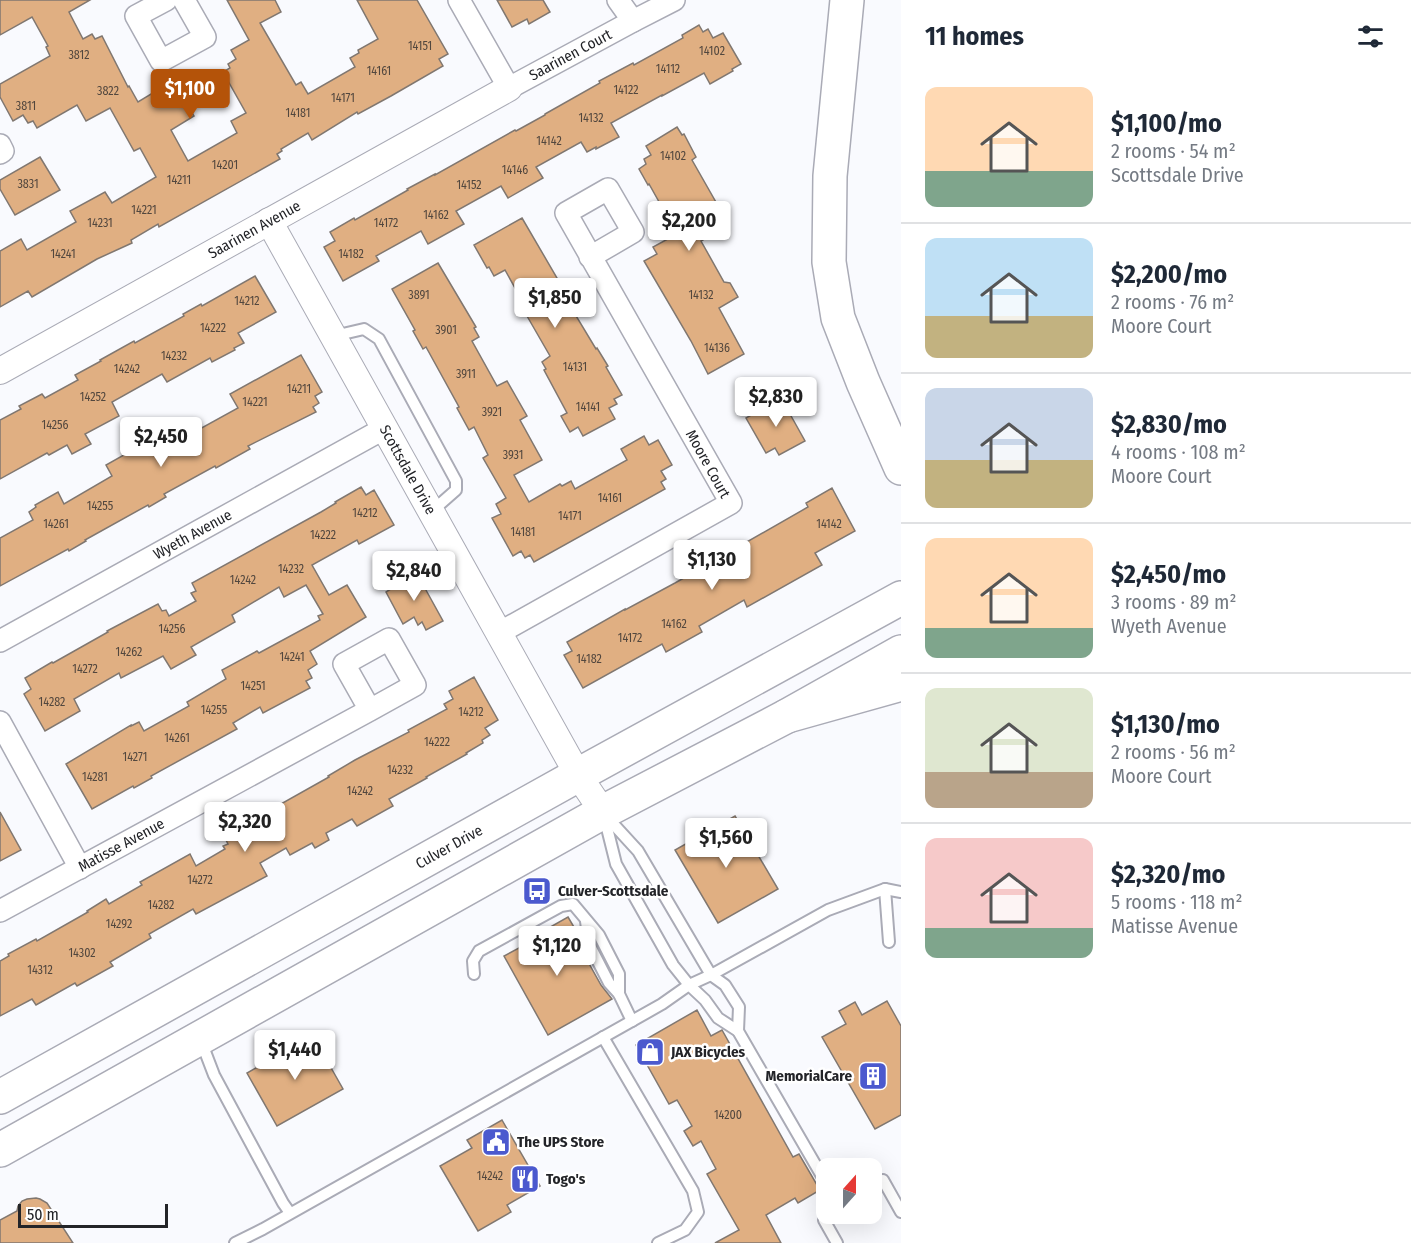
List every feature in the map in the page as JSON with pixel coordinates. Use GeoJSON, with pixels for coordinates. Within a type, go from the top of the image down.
{"type":"FeatureCollection","features":[{"type":"Feature","properties":{"kind":"main road"},"geometry":{"type":"LineString","coordinates":[[847,0],[830,177],[829,262],[838,318],[901,468]]}},
{"type":"Feature","properties":{"kind":"main road","name":"Culver Drive"},"geometry":{"type":"LineString","coordinates":[[0,1097],[901,598]]}},
{"type":"Feature","properties":{"kind":"main road"},"geometry":{"type":"LineString","coordinates":[[0,1150],[603,812],[787,716],[901,652]]}},
{"type":"Feature","properties":{"kind":"main road"},"geometry":{"type":"LineString","coordinates":[[787,716],[901,684]]}},
{"type":"Feature","properties":{"kind":"main road"},"geometry":{"type":"LineString","coordinates":[[200,1038],[196,1028],[196,1018],[204,1004],[277,958],[293,934]]}},
{"type":"Feature","properties":{"kind":"street"},"geometry":{"type":"LineString","coordinates":[[161,1],[136,16],[161,61],[205,37],[184,0]]}},
{"type":"Feature","properties":{"kind":"street"},"geometry":{"type":"LineString","coordinates":[[459,0],[509,88]]}},
{"type":"Feature","properties":{"kind":"street"},"geometry":{"type":"LineString","coordinates":[[618,0],[633,21]]}},
{"type":"Feature","properties":{"kind":"street","name":"Saarinen Court"},"geometry":{"type":"LineString","coordinates":[[509,88],[674,0]]}},
{"type":"Feature","properties":{"kind":"street","name":"Saarinen Avenue"},"geometry":{"type":"LineString","coordinates":[[0,371],[509,88]]}},
{"type":"Feature","properties":{"kind":"street"},"geometry":{"type":"LineString","coordinates":[[0,145],[3,151],[0,153]]}},
{"type":"Feature","properties":{"kind":"street","name":"Scottsdale Drive"},"geometry":{"type":"LineString","coordinates":[[269,221],[578,775],[603,812]]}},
{"type":"Feature","properties":{"kind":"street","name":"Moore Court"},"geometry":{"type":"LineString","coordinates":[[499,633],[731,503],[590,256]]}},
{"type":"Feature","properties":{"kind":"street","name":"Wyeth Avenue"},"geometry":{"type":"LineString","coordinates":[[0,641],[385,428]]}},
{"type":"Feature","properties":{"kind":"street","name":"Matisse Avenue"},"geometry":{"type":"LineString","coordinates":[[0,911],[369,710]]}},
{"type":"Feature","properties":{"kind":"street"},"geometry":{"type":"LineString","coordinates":[[0,722],[80,868]]}},
{"type":"Feature","properties":{"kind":"lane"},"geometry":{"type":"LineString","coordinates":[[334,337],[364,328],[379,339],[456,481],[456,490],[431,512]]}},
{"type":"Feature","properties":{"kind":"lane"},"geometry":{"type":"LineString","coordinates":[[603,812],[638,851],[711,975],[725,985],[739,1007],[738,1031]]}},
{"type":"Feature","properties":{"kind":"lane"},"geometry":{"type":"LineString","coordinates":[[603,812],[616,864],[673,965],[718,1018],[738,1031],[816,1166]]}},
{"type":"Feature","properties":{"kind":"lane"},"geometry":{"type":"LineString","coordinates":[[885,889],[890,942]]}},
{"type":"Feature","properties":{"kind":"lane"},"geometry":{"type":"LineString","coordinates":[[235,1243],[662,1004],[689,985],[828,910],[885,889],[901,892]]}},
{"type":"Feature","properties":{"kind":"lane"},"geometry":{"type":"LineString","coordinates":[[474,974],[473,961],[479,951],[561,906],[573,904],[599,935],[619,974],[619,994],[632,1021]]}},
{"type":"Feature","properties":{"kind":"lane"},"geometry":{"type":"LineString","coordinates":[[603,1037],[693,1191],[696,1202],[698,1212],[685,1230],[658,1243]]}},
{"type":"Feature","properties":{"kind":"lane"},"geometry":{"type":"LineString","coordinates":[[200,1038],[214,1075],[290,1214]]}},
{"type":"Feature","properties":{"kind":"lane"},"geometry":{"type":"LineString","coordinates":[[883,1180],[901,1212]]}},
{"type":"Feature","properties":{"kind":"lane"},"geometry":{"type":"LineString","coordinates":[[826,1224],[837,1243]]}},
{"type":"Feature","properties":{"kind":"building"},"geometry":{"type":"Polygon","coordinates":[[[0,0],[90,0],[69,12],[83,39],[92,34],[95,39],[102,36],[138,102],[161,88],[166,96],[173,91],[177,99],[182,97],[194,116],[171,130],[188,161],[237,133],[231,121],[246,113],[223,72],[230,68],[228,64],[236,59],[231,50],[249,40],[227,0],[275,0],[281,12],[260,23],[296,85],[301,82],[308,94],[355,67],[350,58],[359,53],[358,50],[378,39],[357,0],[417,0],[448,54],[439,59],[443,66],[358,114],[357,112],[312,140],[308,133],[281,149],[282,151],[277,154],[280,159],[159,227],[158,224],[131,240],[132,243],[97,259],[32,297],[28,291],[0,307],[0,251],[21,239],[27,250],[76,222],[70,211],[105,192],[112,203],[156,177],[140,148],[134,151],[110,108],[86,121],[77,105],[37,128],[33,121],[28,123],[23,115],[13,121],[0,97],[0,84],[50,56],[46,47],[48,46],[32,17],[0,35],[0,0]]]}},
{"type":"Feature","properties":{"kind":"building"},"geometry":{"type":"Polygon","coordinates":[[[497,0],[543,0],[550,12],[529,24],[527,19],[512,27],[497,0]]]}},
{"type":"Feature","properties":{"kind":"building"},"geometry":{"type":"Polygon","coordinates":[[[699,25],[703,32],[708,29],[713,38],[723,33],[741,64],[710,84],[704,73],[662,95],[611,123],[619,137],[587,152],[581,142],[536,167],[543,178],[508,198],[501,186],[456,211],[464,224],[428,244],[421,231],[376,256],[379,261],[343,281],[324,247],[335,241],[330,232],[545,115],[600,83],[599,81],[683,38],[682,35],[699,25]]]}},
{"type":"Feature","properties":{"kind":"building"},"geometry":{"type":"Polygon","coordinates":[[[677,127],[682,135],[684,134],[696,157],[692,160],[717,204],[696,215],[708,237],[701,241],[724,282],[730,283],[738,297],[719,308],[744,354],[708,374],[644,261],[657,254],[653,247],[677,234],[639,169],[646,164],[644,159],[651,155],[646,146],[677,127]]]}},
{"type":"Feature","properties":{"kind":"building"},"geometry":{"type":"Polygon","coordinates":[[[40,157],[60,190],[15,215],[0,189],[0,180],[40,157]]]}},
{"type":"Feature","properties":{"kind":"building"},"geometry":{"type":"Polygon","coordinates":[[[522,218],[564,290],[561,291],[608,366],[606,367],[622,395],[614,399],[617,404],[609,408],[615,419],[583,436],[578,427],[570,432],[561,416],[567,413],[542,362],[550,356],[527,316],[530,315],[505,270],[494,276],[474,245],[522,218]]]}},
{"type":"Feature","properties":{"kind":"building"},"geometry":{"type":"Polygon","coordinates":[[[438,263],[476,327],[474,328],[479,337],[472,341],[497,386],[507,381],[527,416],[520,420],[542,460],[514,475],[529,502],[560,484],[562,486],[571,481],[575,489],[627,460],[621,449],[644,436],[649,445],[658,440],[672,465],[661,471],[666,479],[661,482],[665,489],[534,562],[530,555],[525,558],[521,551],[513,556],[492,518],[501,514],[496,504],[506,498],[483,458],[488,455],[474,427],[469,430],[457,408],[459,407],[426,347],[423,349],[392,289],[438,263]]]}},
{"type":"Feature","properties":{"kind":"building"},"geometry":{"type":"Polygon","coordinates":[[[255,276],[276,312],[238,333],[244,343],[212,362],[210,358],[167,382],[162,374],[112,402],[119,416],[85,434],[91,444],[72,454],[67,445],[49,455],[47,453],[0,479],[0,420],[21,409],[19,406],[42,394],[45,398],[78,380],[75,375],[100,360],[255,276]]]}},
{"type":"Feature","properties":{"kind":"building"},"geometry":{"type":"Polygon","coordinates":[[[301,355],[322,392],[315,396],[319,403],[313,407],[316,412],[248,446],[250,449],[164,494],[166,497],[149,507],[148,505],[69,551],[68,549],[0,586],[0,538],[33,520],[29,512],[36,507],[35,505],[58,492],[64,504],[112,476],[106,465],[147,442],[145,439],[181,420],[189,435],[238,408],[230,394],[301,355]]]}},
{"type":"Feature","properties":{"kind":"building"},"geometry":{"type":"Polygon","coordinates":[[[781,398],[805,441],[779,455],[775,448],[766,453],[746,418],[781,398]]]}},
{"type":"Feature","properties":{"kind":"building"},"geometry":{"type":"Polygon","coordinates":[[[361,487],[366,495],[374,490],[394,525],[359,544],[357,540],[312,565],[329,595],[347,585],[366,617],[310,651],[317,664],[308,670],[312,678],[306,681],[310,688],[263,713],[260,707],[233,723],[237,729],[151,776],[152,778],[134,788],[133,786],[92,809],[66,764],[131,725],[139,722],[144,731],[189,706],[187,702],[226,679],[222,670],[320,620],[318,616],[323,614],[306,585],[284,597],[279,587],[232,615],[235,622],[191,647],[196,655],[171,669],[163,656],[121,678],[119,673],[74,699],[80,711],[45,731],[24,694],[31,689],[25,678],[158,604],[162,611],[166,610],[169,616],[196,601],[191,593],[196,591],[192,583],[321,512],[361,487]]]}},
{"type":"Feature","properties":{"kind":"building"},"geometry":{"type":"Polygon","coordinates":[[[832,488],[855,531],[815,553],[822,565],[747,607],[744,600],[699,626],[702,632],[666,652],[662,644],[583,688],[564,655],[572,651],[567,642],[808,507],[806,503],[832,488]]]}},
{"type":"Feature","properties":{"kind":"building"},"geometry":{"type":"Polygon","coordinates":[[[416,572],[443,621],[426,630],[422,622],[418,625],[414,617],[403,624],[386,592],[394,587],[393,585],[416,572]]]}},
{"type":"Feature","properties":{"kind":"building"},"geometry":{"type":"Polygon","coordinates":[[[474,677],[498,720],[485,728],[490,735],[482,740],[483,743],[389,799],[393,806],[357,826],[352,819],[326,833],[329,840],[315,848],[312,843],[290,855],[286,848],[260,863],[267,876],[196,914],[193,909],[149,934],[151,938],[110,962],[113,966],[77,986],[75,983],[36,1005],[32,999],[0,1016],[0,961],[9,956],[8,954],[36,939],[37,941],[106,899],[109,904],[142,885],[140,882],[190,854],[196,866],[225,849],[223,846],[228,844],[224,836],[447,709],[444,704],[453,699],[449,691],[474,677]]]}},
{"type":"Feature","properties":{"kind":"building"},"geometry":{"type":"Polygon","coordinates":[[[0,812],[21,850],[0,861],[0,812]]]}},
{"type":"Feature","properties":{"kind":"building"},"geometry":{"type":"Polygon","coordinates":[[[735,816],[778,889],[718,923],[675,850],[735,816]]]}},
{"type":"Feature","properties":{"kind":"building"},"geometry":{"type":"Polygon","coordinates":[[[568,917],[581,939],[577,942],[601,985],[612,999],[548,1035],[504,956],[547,933],[545,930],[568,917]]]}},
{"type":"Feature","properties":{"kind":"building","name":"MemorialCare"},"geometry":{"type":"Polygon","coordinates":[[[887,1001],[901,1026],[901,1115],[875,1129],[822,1037],[846,1024],[839,1011],[855,1002],[862,1015],[887,1001]]]}},
{"type":"Feature","properties":{"kind":"building"},"geometry":{"type":"Polygon","coordinates":[[[697,1010],[711,1036],[722,1030],[793,1157],[799,1154],[816,1183],[816,1192],[798,1203],[795,1198],[766,1215],[781,1243],[715,1243],[739,1230],[707,1174],[716,1169],[701,1141],[693,1146],[684,1131],[692,1126],[677,1100],[669,1104],[636,1045],[697,1010]]]}},
{"type":"Feature","properties":{"kind":"building"},"geometry":{"type":"Polygon","coordinates":[[[313,1036],[343,1089],[277,1126],[247,1073],[313,1036]]]}},
{"type":"Feature","properties":{"kind":"building"},"geometry":{"type":"Polygon","coordinates":[[[502,1120],[540,1186],[507,1205],[511,1212],[478,1231],[440,1166],[472,1148],[467,1140],[502,1120]]]}},
{"type":"Feature","properties":{"kind":"building"},"geometry":{"type":"Polygon","coordinates":[[[36,1198],[47,1203],[73,1243],[0,1243],[0,1220],[17,1211],[22,1201],[36,1198]]]}},
{"type":"Feature","properties":{"kind":"place","name":"Culver-Scottsdale"},"geometry":{"type":"Point","coordinates":[537,891]}},
{"type":"Feature","properties":{"kind":"place","name":"JAX Bicycles"},"geometry":{"type":"Point","coordinates":[650,1052]}},
{"type":"Feature","properties":{"kind":"place","name":"MemorialCare"},"geometry":{"type":"Point","coordinates":[873,1076]}},
{"type":"Feature","properties":{"kind":"place","name":"The UPS Store"},"geometry":{"type":"Point","coordinates":[496,1142]}},
{"type":"Feature","properties":{"kind":"place","name":"Togo's"},"geometry":{"type":"Point","coordinates":[525,1179]}}]}
